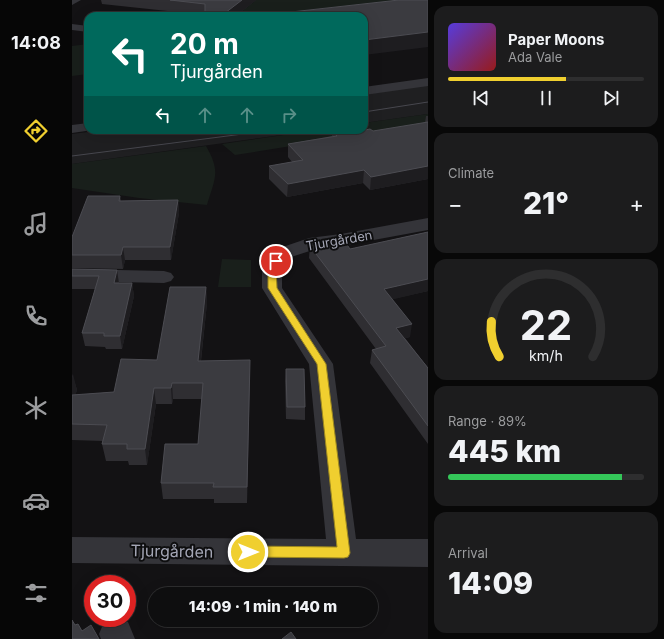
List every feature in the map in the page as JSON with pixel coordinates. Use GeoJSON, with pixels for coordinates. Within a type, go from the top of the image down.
{"type":"FeatureCollection","features":[{"type":"Feature","properties":{"kind":"street"},"geometry":{"type":"LineString","coordinates":[[72,2],[76,0]]}},
{"type":"Feature","properties":{"kind":"street"},"geometry":{"type":"LineString","coordinates":[[72,27],[84,28]]}},
{"type":"Feature","properties":{"kind":"street"},"geometry":{"type":"LineString","coordinates":[[368,90],[428,82]]}},
{"type":"Feature","properties":{"kind":"street"},"geometry":{"type":"LineString","coordinates":[[72,128],[84,127]]}},
{"type":"Feature","properties":{"kind":"street","name":"Tjurgården"},"geometry":{"type":"LineString","coordinates":[[344,553],[322,364],[272,288],[272,268],[281,254],[316,242],[340,240],[428,224]]}},
{"type":"Feature","properties":{"kind":"street"},"geometry":{"type":"LineString","coordinates":[[72,275],[164,277]]}},
{"type":"Feature","properties":{"kind":"street","name":"Tjurgården"},"geometry":{"type":"LineString","coordinates":[[72,550],[428,553]]}},
{"type":"Feature","properties":{"kind":"shaded area"},"geometry":{"type":"Polygon","coordinates":[[[256,0],[428,0],[366,12],[241,12],[256,0]]]}},
{"type":"Feature","properties":{"kind":"shaded area"},"geometry":{"type":"Polygon","coordinates":[[[84,44],[84,74],[72,76],[72,46],[84,44]]]}},
{"type":"Feature","properties":{"kind":"shaded area"},"geometry":{"type":"Polygon","coordinates":[[[428,85],[428,114],[368,122],[368,93],[428,85]]]}},
{"type":"Feature","properties":{"kind":"shaded area"},"geometry":{"type":"Polygon","coordinates":[[[428,114],[428,124],[368,134],[368,122],[428,114]]]}},
{"type":"Feature","properties":{"kind":"shaded area"},"geometry":{"type":"Polygon","coordinates":[[[84,132],[84,134],[289,134],[72,164],[72,134],[84,132]]]}},
{"type":"Feature","properties":{"kind":"shaded area"},"geometry":{"type":"Polygon","coordinates":[[[291,134],[366,134],[235,155],[222,144],[291,134]]]}},
{"type":"Feature","properties":{"kind":"shaded area"},"geometry":{"type":"Polygon","coordinates":[[[206,146],[214,162],[215,169],[214,181],[207,205],[139,198],[72,188],[72,164],[206,146]]]}},
{"type":"Feature","properties":{"kind":"shaded area"},"geometry":{"type":"Polygon","coordinates":[[[222,259],[251,260],[251,287],[218,287],[222,259]]]}},
{"type":"Feature","properties":{"kind":"building"},"geometry":{"type":"Polygon","coordinates":[[[170,0],[242,0],[226,12],[205,12],[205,4],[170,0]]]}},
{"type":"Feature","properties":{"kind":"building"},"geometry":{"type":"Polygon","coordinates":[[[399,0],[428,0],[428,32],[368,40],[368,12],[291,12],[399,0]]]}},
{"type":"Feature","properties":{"kind":"building"},"geometry":{"type":"Polygon","coordinates":[[[428,122],[428,166],[371,177],[364,170],[288,184],[269,166],[303,160],[288,144],[337,136],[335,134],[368,134],[368,129],[373,131],[428,122]]]}},
{"type":"Feature","properties":{"kind":"building"},"geometry":{"type":"Polygon","coordinates":[[[88,196],[120,196],[119,201],[178,200],[170,247],[123,247],[121,255],[72,255],[72,237],[88,196]]]}},
{"type":"Feature","properties":{"kind":"building"},"geometry":{"type":"Polygon","coordinates":[[[428,232],[428,279],[384,289],[412,324],[396,328],[428,368],[428,426],[372,350],[386,346],[310,246],[343,239],[350,249],[428,232]]]}},
{"type":"Feature","properties":{"kind":"building"},"geometry":{"type":"Polygon","coordinates":[[[72,269],[117,270],[114,283],[132,283],[120,336],[104,336],[104,333],[82,333],[99,276],[72,276],[72,269]]]}},
{"type":"Feature","properties":{"kind":"building"},"geometry":{"type":"Polygon","coordinates":[[[170,287],[206,287],[198,361],[250,360],[247,487],[213,487],[214,483],[161,483],[165,444],[198,444],[203,383],[172,383],[171,388],[154,388],[145,449],[127,449],[127,444],[102,444],[107,425],[72,424],[72,395],[114,392],[121,359],[157,360],[170,287]]]}},
{"type":"Feature","properties":{"kind":"building"},"geometry":{"type":"Polygon","coordinates":[[[286,369],[304,369],[305,407],[287,407],[286,369]]]}},
{"type":"Feature","properties":{"kind":"building"},"geometry":{"type":"Polygon","coordinates":[[[72,620],[75,625],[78,624],[82,631],[88,627],[92,627],[99,639],[72,639],[72,620]]]}},
{"type":"Feature","properties":{"kind":"building"},"geometry":{"type":"Polygon","coordinates":[[[291,632],[296,639],[282,639],[291,632]]]}},
{"type":"Feature","properties":{"kind":"tram line"},"geometry":{"type":"LineString","coordinates":[[368,111],[428,102]]}},
{"type":"Feature","properties":{"kind":"tram line"},"geometry":{"type":"LineString","coordinates":[[72,156],[243,134]]}},
{"type":"Feature","properties":{"kind":"route"},"geometry":{"type":"LineString","coordinates":[[248,552],[344,553],[322,364],[272,288],[272,268],[276,261]]}}]}
